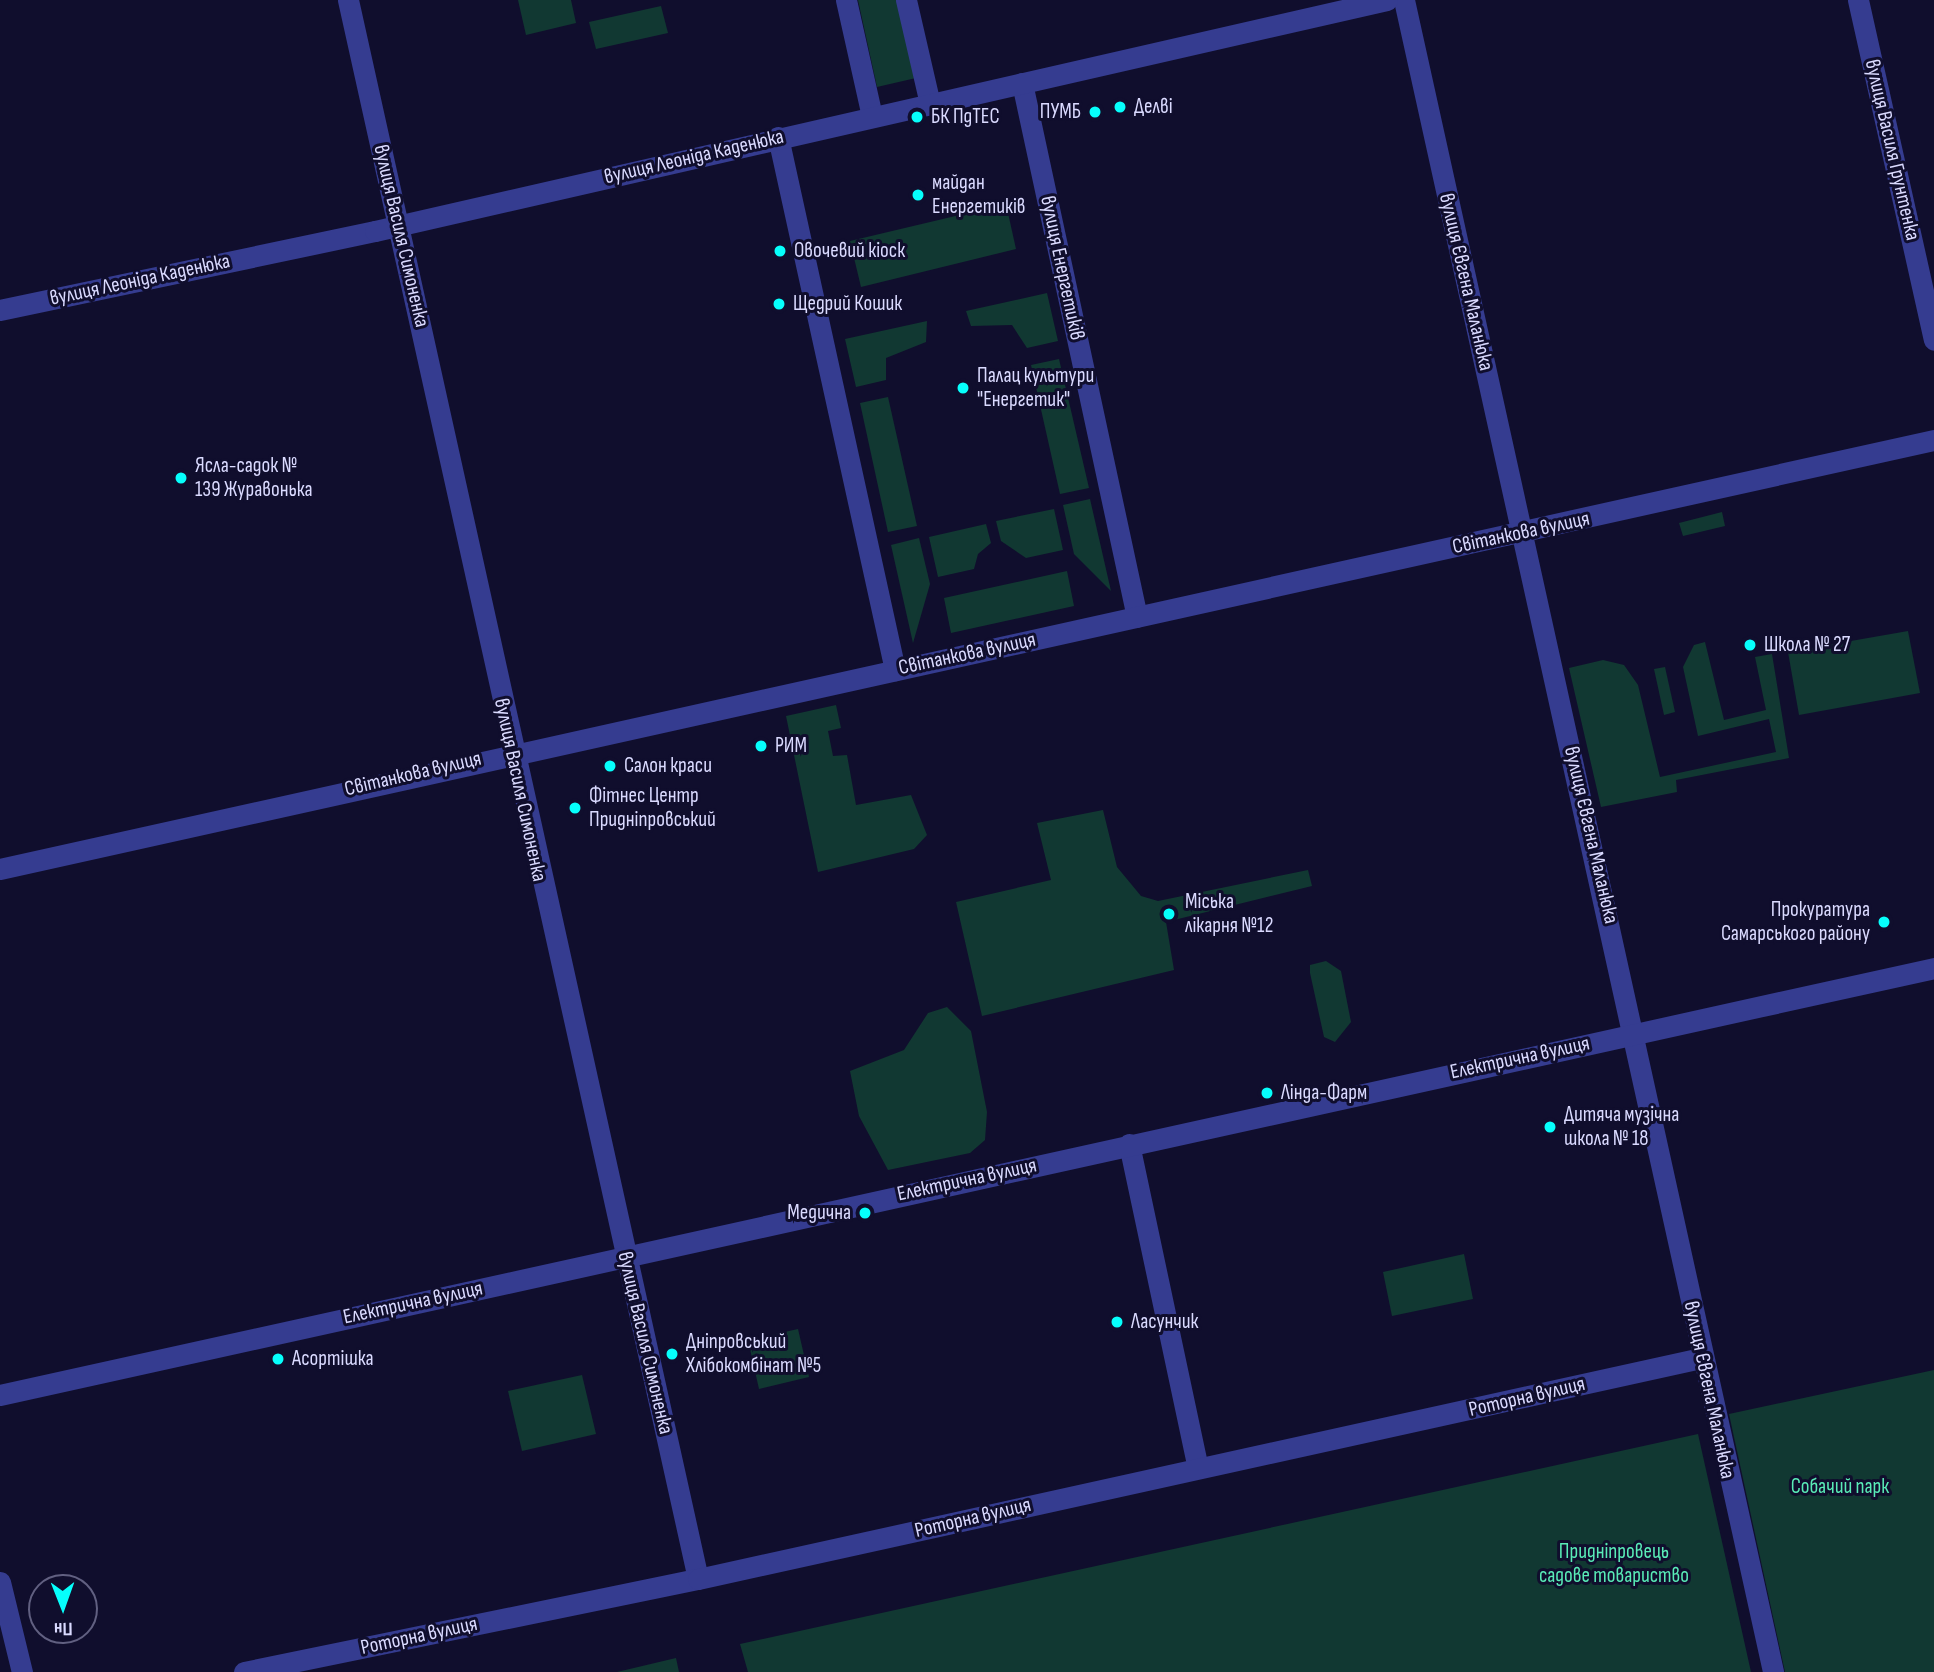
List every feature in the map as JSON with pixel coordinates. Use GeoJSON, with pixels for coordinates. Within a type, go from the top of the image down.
{"type":"FeatureCollection","features":[{"type":"Feature","properties":{"kind":"street","name":"вулиця Василя Симоненка"},"geometry":{"type":"LineString","coordinates":[[348,0],[510,752],[698,1579]]}},
{"type":"Feature","properties":{"kind":"street"},"geometry":{"type":"LineString","coordinates":[[846,0],[872,116]]}},
{"type":"Feature","properties":{"kind":"street"},"geometry":{"type":"LineString","coordinates":[[906,0],[930,104]]}},
{"type":"Feature","properties":{"kind":"street","name":"вулиця Леоніда Каденюка"},"geometry":{"type":"LineString","coordinates":[[0,310],[398,226],[778,137],[1387,0]]}},
{"type":"Feature","properties":{"kind":"street","name":"вулиця Євгена Маланюка"},"geometry":{"type":"LineString","coordinates":[[1404,0],[1634,1033],[1701,1358],[1773,1672]]}},
{"type":"Feature","properties":{"kind":"street","name":"вулиця Василя Грунтенка"},"geometry":{"type":"LineString","coordinates":[[1858,0],[1934,340]]}},
{"type":"Feature","properties":{"kind":"street","name":"вулиця Енергетиків"},"geometry":{"type":"LineString","coordinates":[[1022,83],[1137,617]]}},
{"type":"Feature","properties":{"kind":"street"},"geometry":{"type":"LineString","coordinates":[[778,137],[895,670]]}},
{"type":"Feature","properties":{"kind":"street","name":"Світанкова вулиця"},"geometry":{"type":"LineString","coordinates":[[0,869],[510,752],[1137,617],[1521,529],[1934,440]]}},
{"type":"Feature","properties":{"kind":"street","name":"Електрична вулиця"},"geometry":{"type":"LineString","coordinates":[[0,1395],[1934,968]]}},
{"type":"Feature","properties":{"kind":"street"},"geometry":{"type":"LineString","coordinates":[[1129,1144],[1198,1468]]}},
{"type":"Feature","properties":{"kind":"street","name":"Роторна вулиця"},"geometry":{"type":"LineString","coordinates":[[244,1672],[698,1579],[1701,1358]]}},
{"type":"Feature","properties":{"kind":"street"},"geometry":{"type":"LineString","coordinates":[[0,1582],[22,1672]]}},
{"type":"Feature","properties":{"kind":"green space"},"geometry":{"type":"Polygon","coordinates":[[[518,0],[571,0],[576,23],[526,35],[518,0]]]}},
{"type":"Feature","properties":{"kind":"green space"},"geometry":{"type":"Polygon","coordinates":[[[858,0],[898,0],[916,78],[877,87],[858,0]]]}},
{"type":"Feature","properties":{"kind":"green space"},"geometry":{"type":"Polygon","coordinates":[[[661,6],[668,33],[596,49],[589,22],[661,6]]]}},
{"type":"Feature","properties":{"kind":"green space"},"geometry":{"type":"Polygon","coordinates":[[[1006,204],[1016,249],[861,287],[850,241],[1006,204]]]}},
{"type":"Feature","properties":{"kind":"green space"},"geometry":{"type":"Polygon","coordinates":[[[1047,293],[1058,341],[1027,348],[1012,325],[971,326],[966,311],[1047,293]]]}},
{"type":"Feature","properties":{"kind":"green space"},"geometry":{"type":"Polygon","coordinates":[[[927,321],[926,342],[886,358],[886,380],[856,387],[845,339],[927,321]]]}},
{"type":"Feature","properties":{"kind":"green space"},"geometry":{"type":"Polygon","coordinates":[[[1059,359],[1089,488],[1060,494],[1031,365],[1059,359]]]}},
{"type":"Feature","properties":{"kind":"green space"},"geometry":{"type":"Polygon","coordinates":[[[888,397],[917,526],[888,532],[860,403],[888,397]]]}},
{"type":"Feature","properties":{"kind":"green space"},"geometry":{"type":"Polygon","coordinates":[[[1090,499],[1111,591],[1074,554],[1063,505],[1090,499]]]}},
{"type":"Feature","properties":{"kind":"green space"},"geometry":{"type":"Polygon","coordinates":[[[1054,509],[1063,550],[1026,558],[1001,541],[996,521],[1054,509]]]}},
{"type":"Feature","properties":{"kind":"green space"},"geometry":{"type":"Polygon","coordinates":[[[1722,512],[1725,526],[1683,536],[1679,523],[1722,512]]]}},
{"type":"Feature","properties":{"kind":"green space"},"geometry":{"type":"Polygon","coordinates":[[[986,524],[991,543],[978,554],[974,569],[938,577],[929,537],[986,524]]]}},
{"type":"Feature","properties":{"kind":"green space"},"geometry":{"type":"Polygon","coordinates":[[[919,538],[930,584],[913,643],[891,545],[919,538]]]}},
{"type":"Feature","properties":{"kind":"green space"},"geometry":{"type":"Polygon","coordinates":[[[1067,571],[1074,606],[951,633],[944,598],[1067,571]]]}},
{"type":"Feature","properties":{"kind":"green space"},"geometry":{"type":"Polygon","coordinates":[[[1908,631],[1920,693],[1799,715],[1788,652],[1908,631]]]}},
{"type":"Feature","properties":{"kind":"green space"},"geometry":{"type":"Polygon","coordinates":[[[1705,642],[1724,720],[1766,710],[1755,657],[1772,654],[1789,758],[1676,780],[1677,792],[1601,807],[1569,668],[1603,660],[1624,665],[1638,685],[1660,777],[1776,752],[1769,719],[1698,736],[1683,667],[1694,645],[1705,642]]]}},
{"type":"Feature","properties":{"kind":"green space"},"geometry":{"type":"Polygon","coordinates":[[[1665,667],[1675,712],[1664,715],[1654,669],[1665,667]]]}},
{"type":"Feature","properties":{"kind":"green space"},"geometry":{"type":"Polygon","coordinates":[[[836,705],[841,728],[828,731],[833,756],[847,755],[856,805],[911,795],[927,835],[914,849],[818,872],[786,716],[836,705]]]}},
{"type":"Feature","properties":{"kind":"green space"},"geometry":{"type":"Polygon","coordinates":[[[1103,810],[1117,867],[1141,896],[1158,901],[1308,870],[1312,886],[1166,922],[1174,970],[982,1016],[956,902],[1051,880],[1037,823],[1103,810]]]}},
{"type":"Feature","properties":{"kind":"green space"},"geometry":{"type":"Polygon","coordinates":[[[1326,961],[1341,971],[1351,1022],[1335,1042],[1324,1037],[1310,973],[1310,965],[1326,961]]]}},
{"type":"Feature","properties":{"kind":"green space"},"geometry":{"type":"Polygon","coordinates":[[[947,1007],[971,1031],[987,1112],[985,1140],[970,1153],[888,1170],[859,1116],[850,1071],[904,1050],[928,1013],[947,1007]]]}},
{"type":"Feature","properties":{"kind":"green space"},"geometry":{"type":"Polygon","coordinates":[[[1464,1254],[1473,1299],[1392,1316],[1383,1272],[1464,1254]]]}},
{"type":"Feature","properties":{"kind":"green space"},"geometry":{"type":"Polygon","coordinates":[[[798,1329],[809,1377],[759,1389],[748,1340],[798,1329]]]}},
{"type":"Feature","properties":{"kind":"green space","name":"Собачий парк"},"geometry":{"type":"Polygon","coordinates":[[[1934,1370],[1934,1672],[1785,1672],[1729,1414],[1934,1370]]]}},
{"type":"Feature","properties":{"kind":"green space"},"geometry":{"type":"Polygon","coordinates":[[[582,1375],[596,1434],[522,1451],[508,1391],[582,1375]]]}},
{"type":"Feature","properties":{"kind":"green space","name":"Придніпровець садове товариство"},"geometry":{"type":"Polygon","coordinates":[[[1698,1434],[1751,1672],[748,1672],[740,1644],[1698,1434]]]}},
{"type":"Feature","properties":{"kind":"green space"},"geometry":{"type":"Polygon","coordinates":[[[676,1658],[679,1672],[617,1672],[676,1658]]]}},
{"type":"Feature","properties":{"kind":"place","name":"Делві"},"geometry":{"type":"Point","coordinates":[1120,107]}},
{"type":"Feature","properties":{"kind":"place","name":"ПУМБ"},"geometry":{"type":"Point","coordinates":[1095,112]}},
{"type":"Feature","properties":{"kind":"place","name":"БК ПдТЕC"},"geometry":{"type":"Point","coordinates":[917,117]}},
{"type":"Feature","properties":{"kind":"place","name":"майдан Енергетиків"},"geometry":{"type":"Point","coordinates":[918,195]}},
{"type":"Feature","properties":{"kind":"place","name":"Овочевий кіоск"},"geometry":{"type":"Point","coordinates":[780,251]}},
{"type":"Feature","properties":{"kind":"place","name":"Щедрий Кошик"},"geometry":{"type":"Point","coordinates":[779,304]}},
{"type":"Feature","properties":{"kind":"place","name":"Палац культури \"Енергетик\""},"geometry":{"type":"Point","coordinates":[963,388]}},
{"type":"Feature","properties":{"kind":"place","name":"Ясла-садок № 139 Журавонька"},"geometry":{"type":"Point","coordinates":[181,478]}},
{"type":"Feature","properties":{"kind":"place","name":"Школа № 27"},"geometry":{"type":"Point","coordinates":[1750,645]}},
{"type":"Feature","properties":{"kind":"place","name":"РИМ"},"geometry":{"type":"Point","coordinates":[761,746]}},
{"type":"Feature","properties":{"kind":"place","name":"Салон краси"},"geometry":{"type":"Point","coordinates":[610,766]}},
{"type":"Feature","properties":{"kind":"place","name":"Фітнес Центр Придніпровський"},"geometry":{"type":"Point","coordinates":[575,808]}},
{"type":"Feature","properties":{"kind":"place","name":"Міська лікарня №12"},"geometry":{"type":"Point","coordinates":[1169,914]}},
{"type":"Feature","properties":{"kind":"place","name":"Прокуратура Самарського району"},"geometry":{"type":"Point","coordinates":[1884,922]}},
{"type":"Feature","properties":{"kind":"place","name":"Лінда-Фарм"},"geometry":{"type":"Point","coordinates":[1267,1093]}},
{"type":"Feature","properties":{"kind":"place","name":"Дитяча музічна школа № 18"},"geometry":{"type":"Point","coordinates":[1550,1127]}},
{"type":"Feature","properties":{"kind":"place","name":"Медична"},"geometry":{"type":"Point","coordinates":[865,1213]}},
{"type":"Feature","properties":{"kind":"place","name":"Ласунчик"},"geometry":{"type":"Point","coordinates":[1117,1322]}},
{"type":"Feature","properties":{"kind":"place","name":"Дніпровський Хлібокомбінат №5"},"geometry":{"type":"Point","coordinates":[672,1354]}},
{"type":"Feature","properties":{"kind":"place","name":"Асортішка"},"geometry":{"type":"Point","coordinates":[278,1359]}}]}
